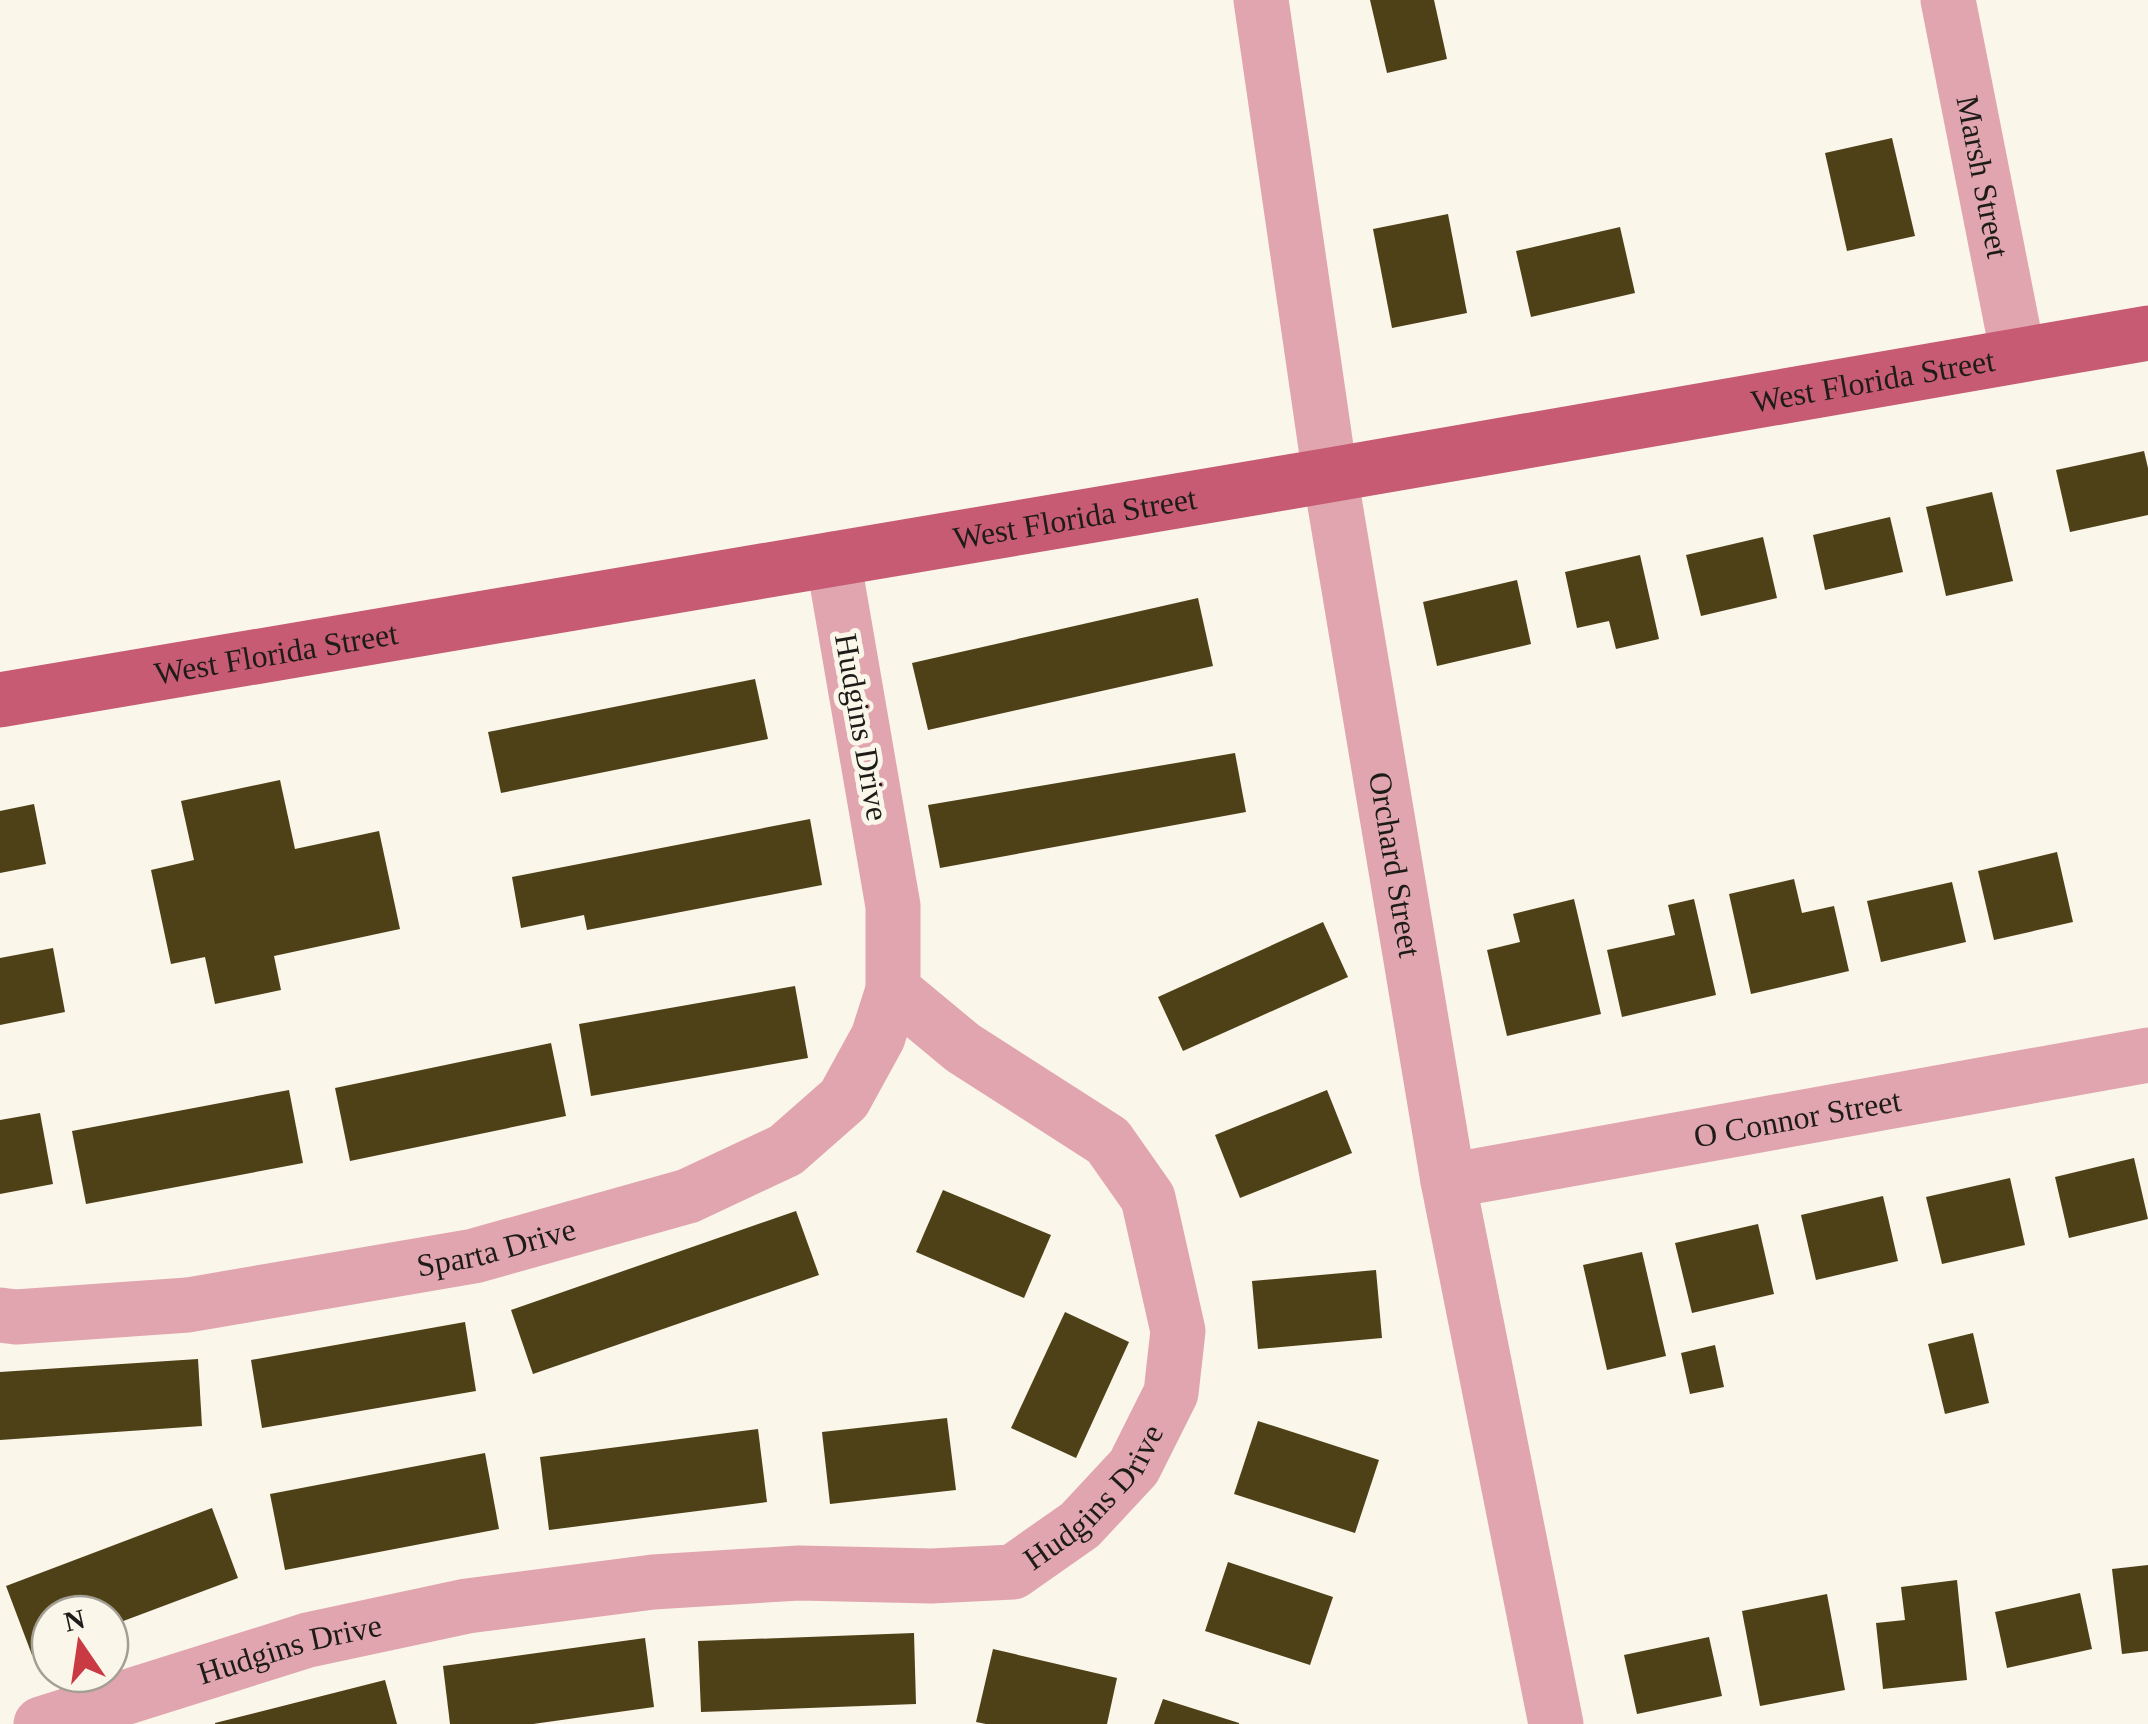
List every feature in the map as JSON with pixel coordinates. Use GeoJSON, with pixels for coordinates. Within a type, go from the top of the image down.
{"type":"FeatureCollection","features":[{"type":"Feature","properties":{"kind":"main road","name":"West Florida Street"},"geometry":{"type":"LineString","coordinates":[[0,700],[2148,334]]}},
{"type":"Feature","properties":{"kind":"street","name":"Orchard Street"},"geometry":{"type":"LineString","coordinates":[[1261,0],[1330,476],[1448,1181],[1556,1724]]}},
{"type":"Feature","properties":{"kind":"street","name":"Marsh Street"},"geometry":{"type":"LineString","coordinates":[[1948,0],[2018,356]]}},
{"type":"Feature","properties":{"kind":"street","name":"Hudgins Drive"},"geometry":{"type":"LineString","coordinates":[[42,1724],[308,1640],[468,1606],[654,1582],[799,1574],[931,1576],[1012,1572],[1080,1524],[1134,1466],[1170,1393],[1178,1331],[1148,1198],[1108,1141],[962,1048],[893,990],[894,906],[833,559]]}},
{"type":"Feature","properties":{"kind":"street","name":"Sparta Drive"},"geometry":{"type":"LineString","coordinates":[[0,1316],[188,1305],[474,1256],[688,1196],[786,1150],[844,1098],[878,1037],[893,990]]}},
{"type":"Feature","properties":{"kind":"street","name":"O Connor Street"},"geometry":{"type":"LineString","coordinates":[[1448,1181],[2148,1055]]}},
{"type":"Feature","properties":{"kind":"building"},"geometry":{"type":"Polygon","coordinates":[[[1370,0],[1434,0],[1447,59],[1387,73],[1370,0]]]}},
{"type":"Feature","properties":{"kind":"building"},"geometry":{"type":"Polygon","coordinates":[[[1892,138],[1915,236],[1847,251],[1825,153],[1892,138]]]}},
{"type":"Feature","properties":{"kind":"building"},"geometry":{"type":"Polygon","coordinates":[[[1448,214],[1467,313],[1392,328],[1373,229],[1448,214]]]}},
{"type":"Feature","properties":{"kind":"building"},"geometry":{"type":"Polygon","coordinates":[[[1620,227],[1635,293],[1531,317],[1516,251],[1620,227]]]}},
{"type":"Feature","properties":{"kind":"building"},"geometry":{"type":"Polygon","coordinates":[[[2144,451],[2148,515],[2070,532],[2056,470],[2144,451]]]}},
{"type":"Feature","properties":{"kind":"building"},"geometry":{"type":"Polygon","coordinates":[[[1992,492],[2013,581],[1946,596],[1926,507],[1992,492]]]}},
{"type":"Feature","properties":{"kind":"building"},"geometry":{"type":"Polygon","coordinates":[[[1890,517],[1903,572],[1825,590],[1813,535],[1890,517]]]}},
{"type":"Feature","properties":{"kind":"building"},"geometry":{"type":"Polygon","coordinates":[[[1763,537],[1777,598],[1701,616],[1686,555],[1763,537]]]}},
{"type":"Feature","properties":{"kind":"building"},"geometry":{"type":"Polygon","coordinates":[[[1640,555],[1659,639],[1616,649],[1609,621],[1577,628],[1565,572],[1640,555]]]}},
{"type":"Feature","properties":{"kind":"building"},"geometry":{"type":"Polygon","coordinates":[[[1517,580],[1531,644],[1437,666],[1423,602],[1517,580]]]}},
{"type":"Feature","properties":{"kind":"building"},"geometry":{"type":"Polygon","coordinates":[[[1198,598],[1213,666],[928,730],[912,663],[1198,598]]]}},
{"type":"Feature","properties":{"kind":"building"},"geometry":{"type":"Polygon","coordinates":[[[755,679],[768,739],[501,793],[488,732],[755,679]]]}},
{"type":"Feature","properties":{"kind":"building"},"geometry":{"type":"Polygon","coordinates":[[[1235,753],[1246,812],[940,868],[928,805],[1235,753]]]}},
{"type":"Feature","properties":{"kind":"building"},"geometry":{"type":"Polygon","coordinates":[[[280,780],[295,849],[379,831],[400,929],[274,956],[281,990],[215,1004],[205,957],[171,964],[151,870],[194,860],[181,801],[280,780]]]}},
{"type":"Feature","properties":{"kind":"building"},"geometry":{"type":"Polygon","coordinates":[[[34,804],[46,864],[0,873],[0,811],[34,804]]]}},
{"type":"Feature","properties":{"kind":"building"},"geometry":{"type":"Polygon","coordinates":[[[810,819],[822,885],[587,930],[584,915],[521,928],[512,877],[810,819]]]}},
{"type":"Feature","properties":{"kind":"building"},"geometry":{"type":"Polygon","coordinates":[[[2057,852],[2073,922],[1994,940],[1978,871],[2057,852]]]}},
{"type":"Feature","properties":{"kind":"building"},"geometry":{"type":"Polygon","coordinates":[[[1794,879],[1802,913],[1834,906],[1849,971],[1751,994],[1729,894],[1794,879]]]}},
{"type":"Feature","properties":{"kind":"building"},"geometry":{"type":"Polygon","coordinates":[[[1952,882],[1966,942],[1881,962],[1867,901],[1952,882]]]}},
{"type":"Feature","properties":{"kind":"building"},"geometry":{"type":"Polygon","coordinates":[[[1574,899],[1601,1014],[1507,1036],[1487,950],[1520,942],[1513,914],[1574,899]]]}},
{"type":"Feature","properties":{"kind":"building"},"geometry":{"type":"Polygon","coordinates":[[[1694,899],[1716,995],[1622,1017],[1607,950],[1675,935],[1668,905],[1694,899]]]}},
{"type":"Feature","properties":{"kind":"building"},"geometry":{"type":"Polygon","coordinates":[[[1323,922],[1348,977],[1183,1051],[1158,997],[1323,922]]]}},
{"type":"Feature","properties":{"kind":"building"},"geometry":{"type":"Polygon","coordinates":[[[53,948],[65,1012],[0,1025],[0,958],[53,948]]]}},
{"type":"Feature","properties":{"kind":"building"},"geometry":{"type":"Polygon","coordinates":[[[795,986],[808,1058],[591,1096],[579,1024],[795,986]]]}},
{"type":"Feature","properties":{"kind":"building"},"geometry":{"type":"Polygon","coordinates":[[[551,1043],[566,1116],[350,1161],[335,1088],[551,1043]]]}},
{"type":"Feature","properties":{"kind":"building"},"geometry":{"type":"Polygon","coordinates":[[[289,1090],[303,1163],[86,1204],[72,1131],[289,1090]]]}},
{"type":"Feature","properties":{"kind":"building"},"geometry":{"type":"Polygon","coordinates":[[[1327,1090],[1352,1153],[1240,1198],[1215,1135],[1327,1090]]]}},
{"type":"Feature","properties":{"kind":"building"},"geometry":{"type":"Polygon","coordinates":[[[40,1113],[53,1184],[0,1194],[0,1120],[40,1113]]]}},
{"type":"Feature","properties":{"kind":"building"},"geometry":{"type":"Polygon","coordinates":[[[2134,1158],[2148,1219],[2069,1238],[2055,1177],[2134,1158]]]}},
{"type":"Feature","properties":{"kind":"building"},"geometry":{"type":"Polygon","coordinates":[[[2010,1178],[2025,1245],[1942,1264],[1926,1197],[2010,1178]]]}},
{"type":"Feature","properties":{"kind":"building"},"geometry":{"type":"Polygon","coordinates":[[[943,1190],[1051,1235],[1024,1298],[916,1252],[943,1190]]]}},
{"type":"Feature","properties":{"kind":"building"},"geometry":{"type":"Polygon","coordinates":[[[1883,1196],[1898,1261],[1816,1280],[1801,1215],[1883,1196]]]}},
{"type":"Feature","properties":{"kind":"building"},"geometry":{"type":"Polygon","coordinates":[[[796,1211],[819,1275],[533,1374],[511,1310],[796,1211]]]}},
{"type":"Feature","properties":{"kind":"building"},"geometry":{"type":"Polygon","coordinates":[[[1758,1224],[1774,1294],[1692,1313],[1675,1243],[1758,1224]]]}},
{"type":"Feature","properties":{"kind":"building"},"geometry":{"type":"Polygon","coordinates":[[[1642,1252],[1666,1356],[1607,1370],[1583,1265],[1642,1252]]]}},
{"type":"Feature","properties":{"kind":"building"},"geometry":{"type":"Polygon","coordinates":[[[1376,1270],[1382,1338],[1258,1349],[1252,1281],[1376,1270]]]}},
{"type":"Feature","properties":{"kind":"building"},"geometry":{"type":"Polygon","coordinates":[[[1065,1312],[1129,1342],[1076,1458],[1011,1428],[1065,1312]]]}},
{"type":"Feature","properties":{"kind":"building"},"geometry":{"type":"Polygon","coordinates":[[[465,1322],[476,1391],[262,1428],[251,1360],[465,1322]]]}},
{"type":"Feature","properties":{"kind":"building"},"geometry":{"type":"Polygon","coordinates":[[[1973,1333],[1989,1403],[1945,1414],[1928,1344],[1973,1333]]]}},
{"type":"Feature","properties":{"kind":"building"},"geometry":{"type":"Polygon","coordinates":[[[1715,1345],[1724,1387],[1690,1394],[1681,1353],[1715,1345]]]}},
{"type":"Feature","properties":{"kind":"building"},"geometry":{"type":"Polygon","coordinates":[[[198,1359],[202,1426],[0,1440],[0,1372],[198,1359]]]}},
{"type":"Feature","properties":{"kind":"building"},"geometry":{"type":"Polygon","coordinates":[[[947,1418],[956,1490],[830,1504],[822,1432],[947,1418]]]}},
{"type":"Feature","properties":{"kind":"building"},"geometry":{"type":"Polygon","coordinates":[[[1258,1421],[1379,1460],[1355,1533],[1234,1494],[1258,1421]]]}},
{"type":"Feature","properties":{"kind":"building"},"geometry":{"type":"Polygon","coordinates":[[[758,1429],[767,1502],[549,1530],[540,1457],[758,1429]]]}},
{"type":"Feature","properties":{"kind":"building"},"geometry":{"type":"Polygon","coordinates":[[[485,1453],[499,1529],[285,1570],[270,1494],[485,1453]]]}},
{"type":"Feature","properties":{"kind":"building"},"geometry":{"type":"Polygon","coordinates":[[[212,1508],[238,1578],[130,1618],[130,1594],[30,1594],[30,1650],[6,1586],[212,1508]]]}},
{"type":"Feature","properties":{"kind":"building"},"geometry":{"type":"Polygon","coordinates":[[[1228,1562],[1333,1597],[1310,1665],[1205,1631],[1228,1562]]]}},
{"type":"Feature","properties":{"kind":"building"},"geometry":{"type":"Polygon","coordinates":[[[2148,1565],[2148,1651],[2122,1654],[2112,1569],[2148,1565]]]}},
{"type":"Feature","properties":{"kind":"building"},"geometry":{"type":"Polygon","coordinates":[[[1957,1580],[1967,1680],[1883,1689],[1876,1623],[1905,1620],[1901,1587],[1957,1580]]]}},
{"type":"Feature","properties":{"kind":"building"},"geometry":{"type":"Polygon","coordinates":[[[2080,1593],[2092,1649],[2007,1668],[1995,1612],[2080,1593]]]}},
{"type":"Feature","properties":{"kind":"building"},"geometry":{"type":"Polygon","coordinates":[[[1827,1594],[1845,1690],[1760,1706],[1742,1611],[1827,1594]]]}},
{"type":"Feature","properties":{"kind":"building"},"geometry":{"type":"Polygon","coordinates":[[[914,1633],[916,1704],[701,1712],[698,1641],[914,1633]]]}},
{"type":"Feature","properties":{"kind":"building"},"geometry":{"type":"Polygon","coordinates":[[[1709,1637],[1722,1696],[1637,1714],[1624,1655],[1709,1637]]]}},
{"type":"Feature","properties":{"kind":"building"},"geometry":{"type":"Polygon","coordinates":[[[645,1638],[654,1707],[533,1724],[450,1724],[443,1666],[645,1638]]]}},
{"type":"Feature","properties":{"kind":"building"},"geometry":{"type":"Polygon","coordinates":[[[993,1649],[1117,1678],[1107,1724],[976,1722],[993,1649]]]}},
{"type":"Feature","properties":{"kind":"building"},"geometry":{"type":"Polygon","coordinates":[[[385,1680],[397,1724],[215,1724],[215,1723],[385,1680]]]}},
{"type":"Feature","properties":{"kind":"building"},"geometry":{"type":"Polygon","coordinates":[[[1163,1699],[1239,1723],[1239,1724],[1154,1724],[1163,1699]]]}}]}
